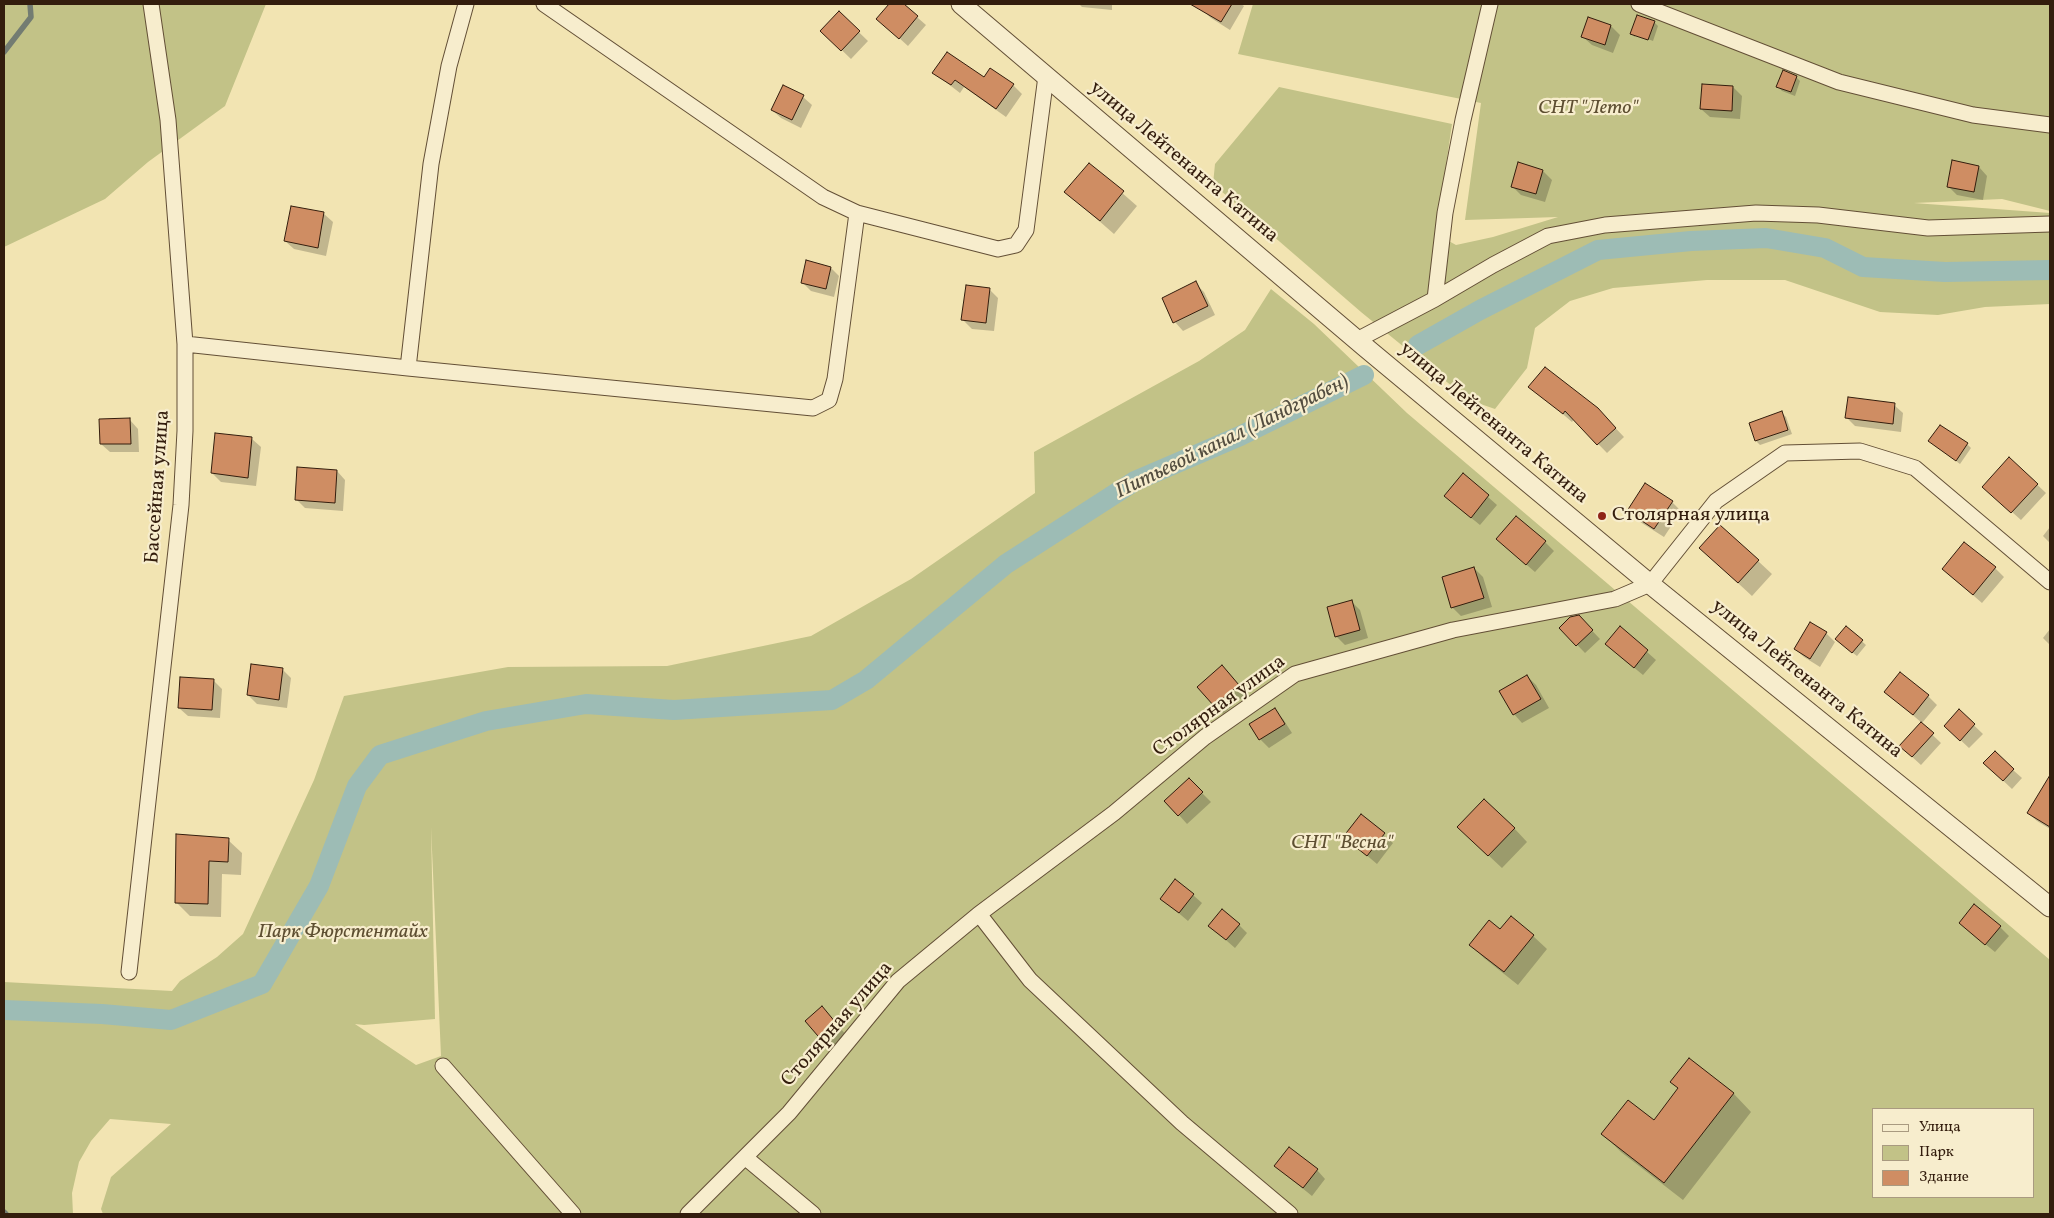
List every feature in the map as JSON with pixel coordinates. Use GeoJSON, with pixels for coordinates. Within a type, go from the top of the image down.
{"type":"FeatureCollection","features":[{"type":"Feature","properties":{"kind":"street","name":"Бассейная улица"},"geometry":{"type":"LineString","coordinates":[[130,972],[181,505],[185,431],[185,344],[168,120],[150,4]]}},
{"type":"Feature","properties":{"kind":"street"},"geometry":{"type":"LineString","coordinates":[[408,368],[432,164],[449,66],[466,4]]}},
{"type":"Feature","properties":{"kind":"street"},"geometry":{"type":"LineString","coordinates":[[544,4],[823,196],[857,213],[998,249],[1016,245],[1026,230],[1046,76]]}},
{"type":"Feature","properties":{"kind":"street","name":"улица Лейтенанта Катина"},"geometry":{"type":"LineString","coordinates":[[961,4],[1357,340],[1650,584],[2050,907]]}},
{"type":"Feature","properties":{"kind":"street"},"geometry":{"type":"LineString","coordinates":[[1435,299],[1445,212],[1463,120],[1490,4]]}},
{"type":"Feature","properties":{"kind":"street"},"geometry":{"type":"LineString","coordinates":[[1639,4],[1839,82],[1973,115],[2050,125]]}},
{"type":"Feature","properties":{"kind":"street"},"geometry":{"type":"LineString","coordinates":[[185,344],[813,408],[829,400],[835,379],[857,213]]}},
{"type":"Feature","properties":{"kind":"street"},"geometry":{"type":"LineString","coordinates":[[1357,340],[1548,236],[1605,225],[1756,213],[1818,215],[1928,228],[2050,224]]}},
{"type":"Feature","properties":{"kind":"street","name":"Столярная улица"},"geometry":{"type":"LineString","coordinates":[[688,1214],[789,1113],[898,981],[979,914],[1114,813],[1205,737],[1295,674],[1453,630],[1616,599],[1650,584],[1716,501],[1785,453],[1860,451],[1915,468],[2050,582]]}},
{"type":"Feature","properties":{"kind":"street"},"geometry":{"type":"LineString","coordinates":[[979,914],[1030,980],[1182,1123],[1290,1214]]}},
{"type":"Feature","properties":{"kind":"street"},"geometry":{"type":"LineString","coordinates":[[443,1066],[573,1214]]}},
{"type":"Feature","properties":{"kind":"street"},"geometry":{"type":"LineString","coordinates":[[746,1158],[813,1214]]}},
{"type":"Feature","properties":{"kind":"green space"},"geometry":{"type":"Polygon","coordinates":[[[4,4],[266,4],[225,106],[148,162],[105,199],[4,247],[4,4]]]}},
{"type":"Feature","properties":{"kind":"green space","name":"СНТ \"Лето\""},"geometry":{"type":"Polygon","coordinates":[[[1253,4],[2050,4],[2050,211],[2002,199],[1914,203],[2050,213],[2050,304],[1985,307],[1938,315],[1880,312],[1785,280],[1707,280],[1613,288],[1570,301],[1535,328],[1527,368],[1495,409],[1469,400],[1361,312],[1213,184],[1215,164],[1279,87],[1452,124],[1436,234],[1456,245],[1493,237],[1558,217],[1465,220],[1481,103],[1238,54],[1253,4]]]}},
{"type":"Feature","properties":{"kind":"green space","name":"СНТ \"Весна\""},"geometry":{"type":"Polygon","coordinates":[[[1271,289],[1314,324],[1407,413],[2050,960],[2050,1214],[103,1214],[101,1209],[111,1177],[171,1124],[110,1119],[91,1141],[79,1162],[72,1193],[73,1214],[4,1214],[4,982],[172,991],[180,981],[217,957],[243,934],[314,780],[344,696],[508,667],[667,666],[811,636],[911,579],[1035,493],[1034,452],[1199,361],[1245,330],[1271,289]],[[431,827],[435,1019],[364,1025],[355,1024],[416,1065],[441,1056],[431,827]]]}},
{"type":"Feature","properties":{"kind":"building"},"geometry":{"type":"Polygon","coordinates":[[[889,4],[904,4],[918,16],[899,39],[876,19],[889,4]]]}},
{"type":"Feature","properties":{"kind":"building"},"geometry":{"type":"Polygon","coordinates":[[[1190,4],[1232,4],[1221,22],[1190,4]]]}},
{"type":"Feature","properties":{"kind":"building"},"geometry":{"type":"Polygon","coordinates":[[[839,11],[860,31],[841,51],[820,31],[839,11]]]}},
{"type":"Feature","properties":{"kind":"building"},"geometry":{"type":"Polygon","coordinates":[[[1637,15],[1655,21],[1648,40],[1630,34],[1637,15]]]}},
{"type":"Feature","properties":{"kind":"building"},"geometry":{"type":"Polygon","coordinates":[[[1588,17],[1611,25],[1605,45],[1581,37],[1588,17]]]}},
{"type":"Feature","properties":{"kind":"building"},"geometry":{"type":"Polygon","coordinates":[[[947,52],[984,77],[990,68],[1014,84],[996,109],[955,80],[951,85],[932,73],[947,52]]]}},
{"type":"Feature","properties":{"kind":"building"},"geometry":{"type":"Polygon","coordinates":[[[1783,70],[1797,76],[1791,92],[1776,87],[1783,70]]]}},
{"type":"Feature","properties":{"kind":"building"},"geometry":{"type":"Polygon","coordinates":[[[1702,84],[1733,86],[1732,111],[1700,109],[1702,84]]]}},
{"type":"Feature","properties":{"kind":"building"},"geometry":{"type":"Polygon","coordinates":[[[783,85],[804,95],[792,120],[771,110],[783,85]]]}},
{"type":"Feature","properties":{"kind":"building"},"geometry":{"type":"Polygon","coordinates":[[[1952,160],[1979,166],[1974,192],[1947,187],[1952,160]]]}},
{"type":"Feature","properties":{"kind":"building"},"geometry":{"type":"Polygon","coordinates":[[[1518,162],[1543,170],[1536,194],[1511,187],[1518,162]]]}},
{"type":"Feature","properties":{"kind":"building"},"geometry":{"type":"Polygon","coordinates":[[[1089,163],[1124,191],[1100,221],[1064,192],[1089,163]]]}},
{"type":"Feature","properties":{"kind":"building"},"geometry":{"type":"Polygon","coordinates":[[[291,206],[324,212],[318,248],[284,241],[291,206]]]}},
{"type":"Feature","properties":{"kind":"building"},"geometry":{"type":"Polygon","coordinates":[[[806,260],[831,267],[826,289],[801,283],[806,260]]]}},
{"type":"Feature","properties":{"kind":"building"},"geometry":{"type":"Polygon","coordinates":[[[1196,281],[1208,306],[1173,323],[1162,298],[1196,281]]]}},
{"type":"Feature","properties":{"kind":"building"},"geometry":{"type":"Polygon","coordinates":[[[966,285],[990,288],[986,323],[961,320],[966,285]]]}},
{"type":"Feature","properties":{"kind":"building"},"geometry":{"type":"Polygon","coordinates":[[[1545,367],[1598,408],[1616,428],[1597,445],[1565,411],[1563,414],[1528,387],[1545,367]]]}},
{"type":"Feature","properties":{"kind":"building"},"geometry":{"type":"Polygon","coordinates":[[[1848,397],[1895,403],[1893,424],[1845,418],[1848,397]]]}},
{"type":"Feature","properties":{"kind":"building"},"geometry":{"type":"Polygon","coordinates":[[[1782,411],[1788,430],[1755,441],[1749,423],[1782,411]]]}},
{"type":"Feature","properties":{"kind":"building"},"geometry":{"type":"Polygon","coordinates":[[[130,418],[131,444],[100,444],[99,419],[130,418]]]}},
{"type":"Feature","properties":{"kind":"building"},"geometry":{"type":"Polygon","coordinates":[[[1940,425],[1968,443],[1956,461],[1928,441],[1940,425]]]}},
{"type":"Feature","properties":{"kind":"building"},"geometry":{"type":"Polygon","coordinates":[[[215,433],[252,437],[248,478],[211,473],[215,433]]]}},
{"type":"Feature","properties":{"kind":"building"},"geometry":{"type":"Polygon","coordinates":[[[2009,457],[2038,484],[2011,513],[1982,487],[2009,457]]]}},
{"type":"Feature","properties":{"kind":"building"},"geometry":{"type":"Polygon","coordinates":[[[297,467],[337,470],[335,503],[295,500],[297,467]]]}},
{"type":"Feature","properties":{"kind":"building"},"geometry":{"type":"Polygon","coordinates":[[[1463,473],[1489,495],[1471,518],[1444,496],[1463,473]]]}},
{"type":"Feature","properties":{"kind":"building"},"geometry":{"type":"Polygon","coordinates":[[[1645,483],[1673,501],[1654,529],[1627,511],[1645,483]]]}},
{"type":"Feature","properties":{"kind":"building"},"geometry":{"type":"Polygon","coordinates":[[[1516,516],[1546,541],[1526,565],[1496,539],[1516,516]]]}},
{"type":"Feature","properties":{"kind":"building"},"geometry":{"type":"Polygon","coordinates":[[[1720,525],[1759,560],[1738,583],[1699,548],[1720,525]]]}},
{"type":"Feature","properties":{"kind":"building"},"geometry":{"type":"Polygon","coordinates":[[[1964,542],[1996,567],[1973,595],[1942,569],[1964,542]]]}},
{"type":"Feature","properties":{"kind":"building"},"geometry":{"type":"Polygon","coordinates":[[[1474,567],[1484,598],[1451,608],[1442,577],[1474,567]]]}},
{"type":"Feature","properties":{"kind":"building"},"geometry":{"type":"Polygon","coordinates":[[[1352,600],[1360,630],[1335,637],[1327,607],[1352,600]]]}},
{"type":"Feature","properties":{"kind":"building"},"geometry":{"type":"Polygon","coordinates":[[[1579,615],[1593,630],[1576,646],[1559,628],[1570,617],[1579,615]]]}},
{"type":"Feature","properties":{"kind":"building"},"geometry":{"type":"Polygon","coordinates":[[[1810,622],[1827,632],[1810,659],[1794,649],[1810,622]]]}},
{"type":"Feature","properties":{"kind":"building"},"geometry":{"type":"Polygon","coordinates":[[[1620,626],[1648,650],[1634,668],[1605,644],[1620,626]]]}},
{"type":"Feature","properties":{"kind":"building"},"geometry":{"type":"Polygon","coordinates":[[[1846,626],[1863,640],[1852,653],[1835,639],[1846,626]]]}},
{"type":"Feature","properties":{"kind":"building"},"geometry":{"type":"Polygon","coordinates":[[[251,664],[283,668],[279,700],[247,695],[251,664]]]}},
{"type":"Feature","properties":{"kind":"building"},"geometry":{"type":"Polygon","coordinates":[[[1222,665],[1239,685],[1214,706],[1197,687],[1222,665]]]}},
{"type":"Feature","properties":{"kind":"building"},"geometry":{"type":"Polygon","coordinates":[[[1900,672],[1929,695],[1913,715],[1884,692],[1900,672]]]}},
{"type":"Feature","properties":{"kind":"building"},"geometry":{"type":"Polygon","coordinates":[[[1527,675],[1541,699],[1513,715],[1499,691],[1527,675]]]}},
{"type":"Feature","properties":{"kind":"building"},"geometry":{"type":"Polygon","coordinates":[[[180,677],[214,679],[212,710],[178,708],[180,677]]]}},
{"type":"Feature","properties":{"kind":"building"},"geometry":{"type":"Polygon","coordinates":[[[1275,708],[1285,724],[1259,740],[1249,724],[1275,708]]]}},
{"type":"Feature","properties":{"kind":"building"},"geometry":{"type":"Polygon","coordinates":[[[1959,709],[1975,724],[1960,741],[1944,726],[1959,709]]]}},
{"type":"Feature","properties":{"kind":"building"},"geometry":{"type":"Polygon","coordinates":[[[1921,722],[1934,733],[1912,757],[1899,746],[1921,722]]]}},
{"type":"Feature","properties":{"kind":"building"},"geometry":{"type":"Polygon","coordinates":[[[1995,751],[2014,769],[2003,781],[1983,763],[1995,751]]]}},
{"type":"Feature","properties":{"kind":"building"},"geometry":{"type":"Polygon","coordinates":[[[2050,775],[2050,827],[2027,813],[2050,775]]]}},
{"type":"Feature","properties":{"kind":"building"},"geometry":{"type":"Polygon","coordinates":[[[1189,778],[1203,792],[1178,816],[1164,801],[1189,778]]]}},
{"type":"Feature","properties":{"kind":"building"},"geometry":{"type":"Polygon","coordinates":[[[1484,799],[1515,828],[1488,856],[1457,827],[1484,799]]]}},
{"type":"Feature","properties":{"kind":"building"},"geometry":{"type":"Polygon","coordinates":[[[1361,814],[1385,833],[1367,856],[1343,837],[1361,814]]]}},
{"type":"Feature","properties":{"kind":"building"},"geometry":{"type":"Polygon","coordinates":[[[176,834],[229,838],[228,862],[209,861],[208,904],[175,903],[176,834]]]}},
{"type":"Feature","properties":{"kind":"building"},"geometry":{"type":"Polygon","coordinates":[[[1175,879],[1194,894],[1179,913],[1160,899],[1175,879]]]}},
{"type":"Feature","properties":{"kind":"building"},"geometry":{"type":"Polygon","coordinates":[[[1974,904],[2001,926],[1985,945],[1959,923],[1974,904]]]}},
{"type":"Feature","properties":{"kind":"building"},"geometry":{"type":"Polygon","coordinates":[[[1222,909],[1240,924],[1226,940],[1208,926],[1222,909]]]}},
{"type":"Feature","properties":{"kind":"building"},"geometry":{"type":"Polygon","coordinates":[[[1511,916],[1534,935],[1504,972],[1469,945],[1489,920],[1500,929],[1511,916]]]}},
{"type":"Feature","properties":{"kind":"building"},"geometry":{"type":"Polygon","coordinates":[[[822,1006],[841,1029],[824,1043],[805,1021],[822,1006]]]}},
{"type":"Feature","properties":{"kind":"building"},"geometry":{"type":"Polygon","coordinates":[[[1689,1058],[1734,1093],[1664,1183],[1601,1134],[1628,1100],[1654,1120],[1678,1088],[1670,1082],[1689,1058]]]}},
{"type":"Feature","properties":{"kind":"building"},"geometry":{"type":"Polygon","coordinates":[[[1289,1147],[1318,1169],[1303,1188],[1274,1166],[1289,1147]]]}},
{"type":"Feature","properties":{"kind":"waterway"},"geometry":{"type":"LineString","coordinates":[[4,52],[31,17],[30,4]]}},
{"type":"Feature","properties":{"kind":"waterway","name":"Питьевой канал (Ландграбен)"},"geometry":{"type":"LineString","coordinates":[[1418,345],[1480,310],[1598,250],[1691,241],[1766,238],[1825,248],[1863,267],[1945,272],[2050,270]]}},
{"type":"Feature","properties":{"kind":"waterway","name":"Питьевой канал (Ландграбен)"},"geometry":{"type":"LineString","coordinates":[[4,1010],[102,1014],[171,1020],[262,984],[319,886],[357,786],[380,755],[486,721],[586,704],[674,710],[832,700],[866,680],[1006,564],[1135,481],[1240,436],[1364,375]]}},
{"type":"Feature","properties":{"kind":"place","name":"Столярная улица"},"geometry":{"type":"Point","coordinates":[1602,516]}},
{"type":"Feature","properties":{"kind":"park label","name":"Парк Фюрстентайх"},"geometry":{"type":"Point","coordinates":[343,933]}}]}
